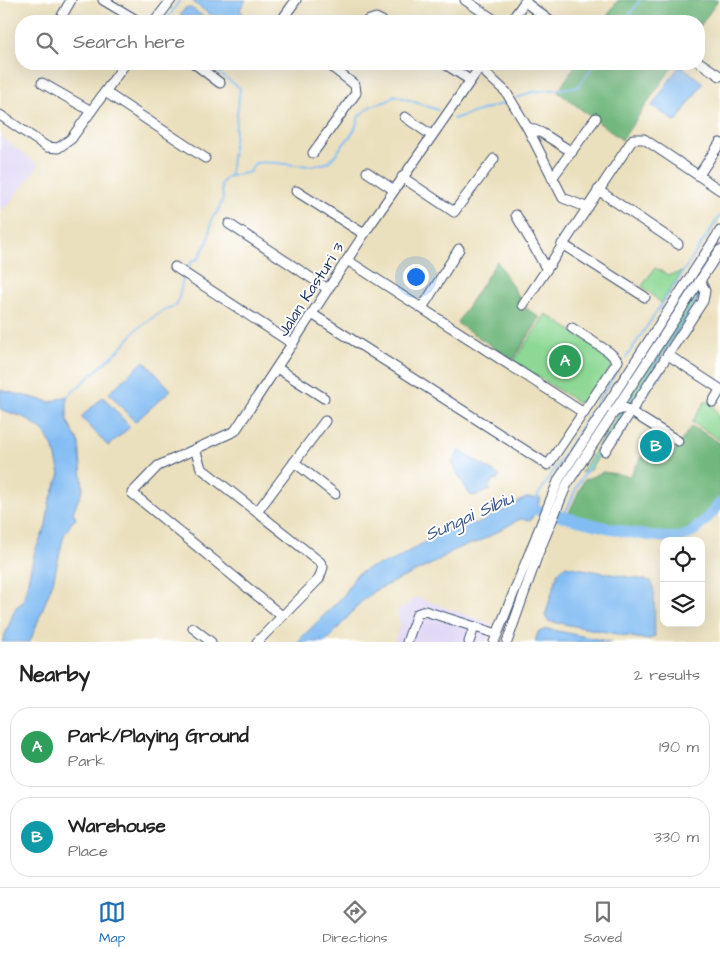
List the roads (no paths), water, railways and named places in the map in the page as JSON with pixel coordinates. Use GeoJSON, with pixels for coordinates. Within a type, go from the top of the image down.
{"type":"FeatureCollection","features":[{"type":"Feature","properties":{"kind":"street"},"geometry":{"type":"LineString","coordinates":[[62,15],[71,0]]}},
{"type":"Feature","properties":{"kind":"street"},"geometry":{"type":"LineString","coordinates":[[104,0],[128,15]]}},
{"type":"Feature","properties":{"kind":"street"},"geometry":{"type":"LineString","coordinates":[[160,15],[171,0]]}},
{"type":"Feature","properties":{"kind":"street"},"geometry":{"type":"LineString","coordinates":[[285,15],[296,0]]}},
{"type":"Feature","properties":{"kind":"street"},"geometry":{"type":"LineString","coordinates":[[465,0],[487,15]]}},
{"type":"Feature","properties":{"kind":"street"},"geometry":{"type":"LineString","coordinates":[[516,15],[526,1],[543,15]]}},
{"type":"Feature","properties":{"kind":"street"},"geometry":{"type":"LineString","coordinates":[[705,66],[720,76]]}},
{"type":"Feature","properties":{"kind":"street"},"geometry":{"type":"LineString","coordinates":[[0,116],[47,147],[58,148],[71,139],[121,70]]}},
{"type":"Feature","properties":{"kind":"street"},"geometry":{"type":"LineString","coordinates":[[203,70],[220,83]]}},
{"type":"Feature","properties":{"kind":"street"},"geometry":{"type":"LineString","coordinates":[[313,154],[356,93],[357,88],[352,81],[336,70]]}},
{"type":"Feature","properties":{"kind":"street"},"geometry":{"type":"LineString","coordinates":[[454,70],[470,80]]}},
{"type":"Feature","properties":{"kind":"street","name":"Jalan Kasturi 3"},"geometry":{"type":"LineString","coordinates":[[282,616],[132,493],[158,466],[233,432],[402,177],[477,70]]}},
{"type":"Feature","properties":{"kind":"street"},"geometry":{"type":"LineString","coordinates":[[485,70],[506,92],[527,127],[563,198],[586,207]]}},
{"type":"Feature","properties":{"kind":"street"},"geometry":{"type":"LineString","coordinates":[[42,83],[91,111]]}},
{"type":"Feature","properties":{"kind":"street"},"geometry":{"type":"LineString","coordinates":[[105,92],[205,158]]}},
{"type":"Feature","properties":{"kind":"street"},"geometry":{"type":"LineString","coordinates":[[405,117],[431,135]]}},
{"type":"Feature","properties":{"kind":"street"},"geometry":{"type":"LineString","coordinates":[[552,178],[596,118]]}},
{"type":"Feature","properties":{"kind":"street"},"geometry":{"type":"LineString","coordinates":[[527,127],[542,133],[572,152]]}},
{"type":"Feature","properties":{"kind":"street"},"geometry":{"type":"LineString","coordinates":[[523,305],[586,207],[633,139],[644,139],[720,190]]}},
{"type":"Feature","properties":{"kind":"street"},"geometry":{"type":"LineString","coordinates":[[699,175],[720,144]]}},
{"type":"Feature","properties":{"kind":"street"},"geometry":{"type":"LineString","coordinates":[[402,177],[454,212],[494,159]]}},
{"type":"Feature","properties":{"kind":"street"},"geometry":{"type":"LineString","coordinates":[[367,172],[394,190]]}},
{"type":"Feature","properties":{"kind":"street"},"geometry":{"type":"LineString","coordinates":[[296,190],[364,234]]}},
{"type":"Feature","properties":{"kind":"street"},"geometry":{"type":"LineString","coordinates":[[598,190],[678,244]]}},
{"type":"Feature","properties":{"kind":"street"},"geometry":{"type":"LineString","coordinates":[[516,215],[546,268]]}},
{"type":"Feature","properties":{"kind":"street"},"geometry":{"type":"LineString","coordinates":[[229,224],[328,289]]}},
{"type":"Feature","properties":{"kind":"street"},"geometry":{"type":"LineString","coordinates":[[507,642],[558,479],[720,231]]}},
{"type":"Feature","properties":{"kind":"street"},"geometry":{"type":"LineString","coordinates":[[562,244],[646,297]]}},
{"type":"Feature","properties":{"kind":"street"},"geometry":{"type":"LineString","coordinates":[[422,308],[459,249]]}},
{"type":"Feature","properties":{"kind":"street"},"geometry":{"type":"LineString","coordinates":[[407,642],[414,620],[420,612],[425,611],[474,627],[495,638],[567,484],[720,250]]}},
{"type":"Feature","properties":{"kind":"street"},"geometry":{"type":"LineString","coordinates":[[347,260],[584,413]]}},
{"type":"Feature","properties":{"kind":"street"},"geometry":{"type":"LineString","coordinates":[[175,266],[293,344]]}},
{"type":"Feature","properties":{"kind":"street"},"geometry":{"type":"LineString","coordinates":[[605,450],[703,301],[705,290],[700,280]]}},
{"type":"Feature","properties":{"kind":"street"},"geometry":{"type":"LineString","coordinates":[[312,314],[546,464],[550,464],[618,361]]}},
{"type":"Feature","properties":{"kind":"street"},"geometry":{"type":"LineString","coordinates":[[572,328],[638,374]]}},
{"type":"Feature","properties":{"kind":"street"},"geometry":{"type":"LineString","coordinates":[[668,355],[720,390],[713,402]]}},
{"type":"Feature","properties":{"kind":"street"},"geometry":{"type":"LineString","coordinates":[[277,368],[324,398]]}},
{"type":"Feature","properties":{"kind":"street"},"geometry":{"type":"LineString","coordinates":[[613,412],[622,408],[631,411],[678,441]]}},
{"type":"Feature","properties":{"kind":"street"},"geometry":{"type":"LineString","coordinates":[[257,512],[325,422]]}},
{"type":"Feature","properties":{"kind":"street"},"geometry":{"type":"LineString","coordinates":[[195,449],[201,468],[320,562],[323,567],[320,579],[257,642]]}},
{"type":"Feature","properties":{"kind":"street"},"geometry":{"type":"LineString","coordinates":[[294,462],[335,494]]}},
{"type":"Feature","properties":{"kind":"street"},"geometry":{"type":"LineString","coordinates":[[469,642],[474,627]]}},
{"type":"Feature","properties":{"kind":"street"},"geometry":{"type":"LineString","coordinates":[[193,628],[211,642]]}},
{"type":"Feature","properties":{"kind":"water"},"geometry":{"type":"Polygon","coordinates":[[[194,0],[246,0],[240,9],[243,15],[211,15],[194,3],[194,0]]]}},
{"type":"Feature","properties":{"kind":"water"},"geometry":{"type":"Polygon","coordinates":[[[185,8],[191,8],[201,15],[181,15],[185,8]]]}},
{"type":"Feature","properties":{"kind":"water"},"geometry":{"type":"Polygon","coordinates":[[[677,70],[686,70],[703,83],[676,122],[652,106],[677,70]]]}},
{"type":"Feature","properties":{"kind":"water"},"geometry":{"type":"Polygon","coordinates":[[[144,361],[171,390],[135,422],[109,393],[144,361]]]}},
{"type":"Feature","properties":{"kind":"water"},"geometry":{"type":"Polygon","coordinates":[[[0,390],[51,402],[67,396],[67,420],[79,443],[83,489],[73,512],[76,519],[64,535],[53,582],[30,642],[2,642],[16,607],[23,602],[35,551],[46,526],[49,503],[60,474],[54,449],[44,432],[26,418],[0,409],[0,390]]]}},
{"type":"Feature","properties":{"kind":"water"},"geometry":{"type":"Polygon","coordinates":[[[103,397],[130,427],[108,446],[81,417],[103,397]]]}},
{"type":"Feature","properties":{"kind":"water"},"geometry":{"type":"Polygon","coordinates":[[[459,450],[500,476],[497,480],[494,479],[488,488],[491,490],[473,496],[469,494],[452,463],[459,450]]]}},
{"type":"Feature","properties":{"kind":"water"},"geometry":{"type":"Polygon","coordinates":[[[526,498],[541,498],[531,520],[520,519],[481,541],[456,549],[432,564],[374,591],[360,603],[326,642],[297,642],[344,595],[356,575],[369,568],[394,560],[449,528],[479,523],[526,498]]]}},
{"type":"Feature","properties":{"kind":"water"},"geometry":{"type":"Polygon","coordinates":[[[565,566],[651,581],[654,598],[655,636],[648,640],[548,621],[545,616],[558,572],[565,566]]]}},
{"type":"Feature","properties":{"kind":"water"},"geometry":{"type":"Polygon","coordinates":[[[548,629],[611,642],[535,642],[538,632],[548,629]]]}},
{"type":"Feature","properties":{"kind":"waterway"},"geometry":{"type":"LineString","coordinates":[[170,15],[180,0]]}},
{"type":"Feature","properties":{"kind":"waterway"},"geometry":{"type":"LineString","coordinates":[[629,15],[640,0]]}},
{"type":"Feature","properties":{"kind":"waterway"},"geometry":{"type":"LineString","coordinates":[[214,70],[240,88],[230,176]]}},
{"type":"Feature","properties":{"kind":"waterway"},"geometry":{"type":"LineString","coordinates":[[517,98],[532,92],[578,87],[591,70]]}},
{"type":"Feature","properties":{"kind":"waterway"},"geometry":{"type":"LineString","coordinates":[[187,269],[193,260],[197,260],[208,241],[212,218],[218,211],[223,198],[221,184],[227,177],[250,172],[255,163],[310,166],[326,163],[333,158],[351,136],[359,116],[371,106],[388,101],[394,95],[438,110]]}},
{"type":"Feature","properties":{"kind":"waterway"},"geometry":{"type":"LineString","coordinates":[[453,119],[508,102]]}},
{"type":"Feature","properties":{"kind":"waterway"},"geometry":{"type":"LineString","coordinates":[[626,358],[720,216]]}},
{"type":"Feature","properties":{"kind":"waterway"},"geometry":{"type":"LineString","coordinates":[[67,397],[119,350],[137,329],[164,310],[177,305],[184,276]]}},
{"type":"Feature","properties":{"kind":"waterway"},"geometry":{"type":"LineString","coordinates":[[629,405],[701,292]]}},
{"type":"Feature","properties":{"kind":"waterway"},"geometry":{"type":"LineString","coordinates":[[703,310],[710,299]]}},
{"type":"Feature","properties":{"kind":"waterway"},"geometry":{"type":"LineString","coordinates":[[656,382],[664,369]]}},
{"type":"Feature","properties":{"kind":"waterway"},"geometry":{"type":"LineString","coordinates":[[535,500],[617,371]]}},
{"type":"Feature","properties":{"kind":"waterway"},"geometry":{"type":"LineString","coordinates":[[637,410],[651,388]]}},
{"type":"Feature","properties":{"kind":"waterway"},"geometry":{"type":"LineString","coordinates":[[564,516],[578,484],[624,412]]}},
{"type":"Feature","properties":{"kind":"waterway"},"geometry":{"type":"LineString","coordinates":[[616,443],[632,418]]}},
{"type":"Feature","properties":{"kind":"waterway","name":"Sungai Sibiu"},"geometry":{"type":"LineString","coordinates":[[523,510],[529,508],[634,533],[674,537],[687,535],[696,529],[720,503]]}},
{"type":"Feature","properties":{"kind":"place","name":"Park/Playing Ground"},"geometry":{"type":"Point","coordinates":[565,361]}},
{"type":"Feature","properties":{"kind":"place","name":"Warehouse"},"geometry":{"type":"Point","coordinates":[656,446]}}]}
